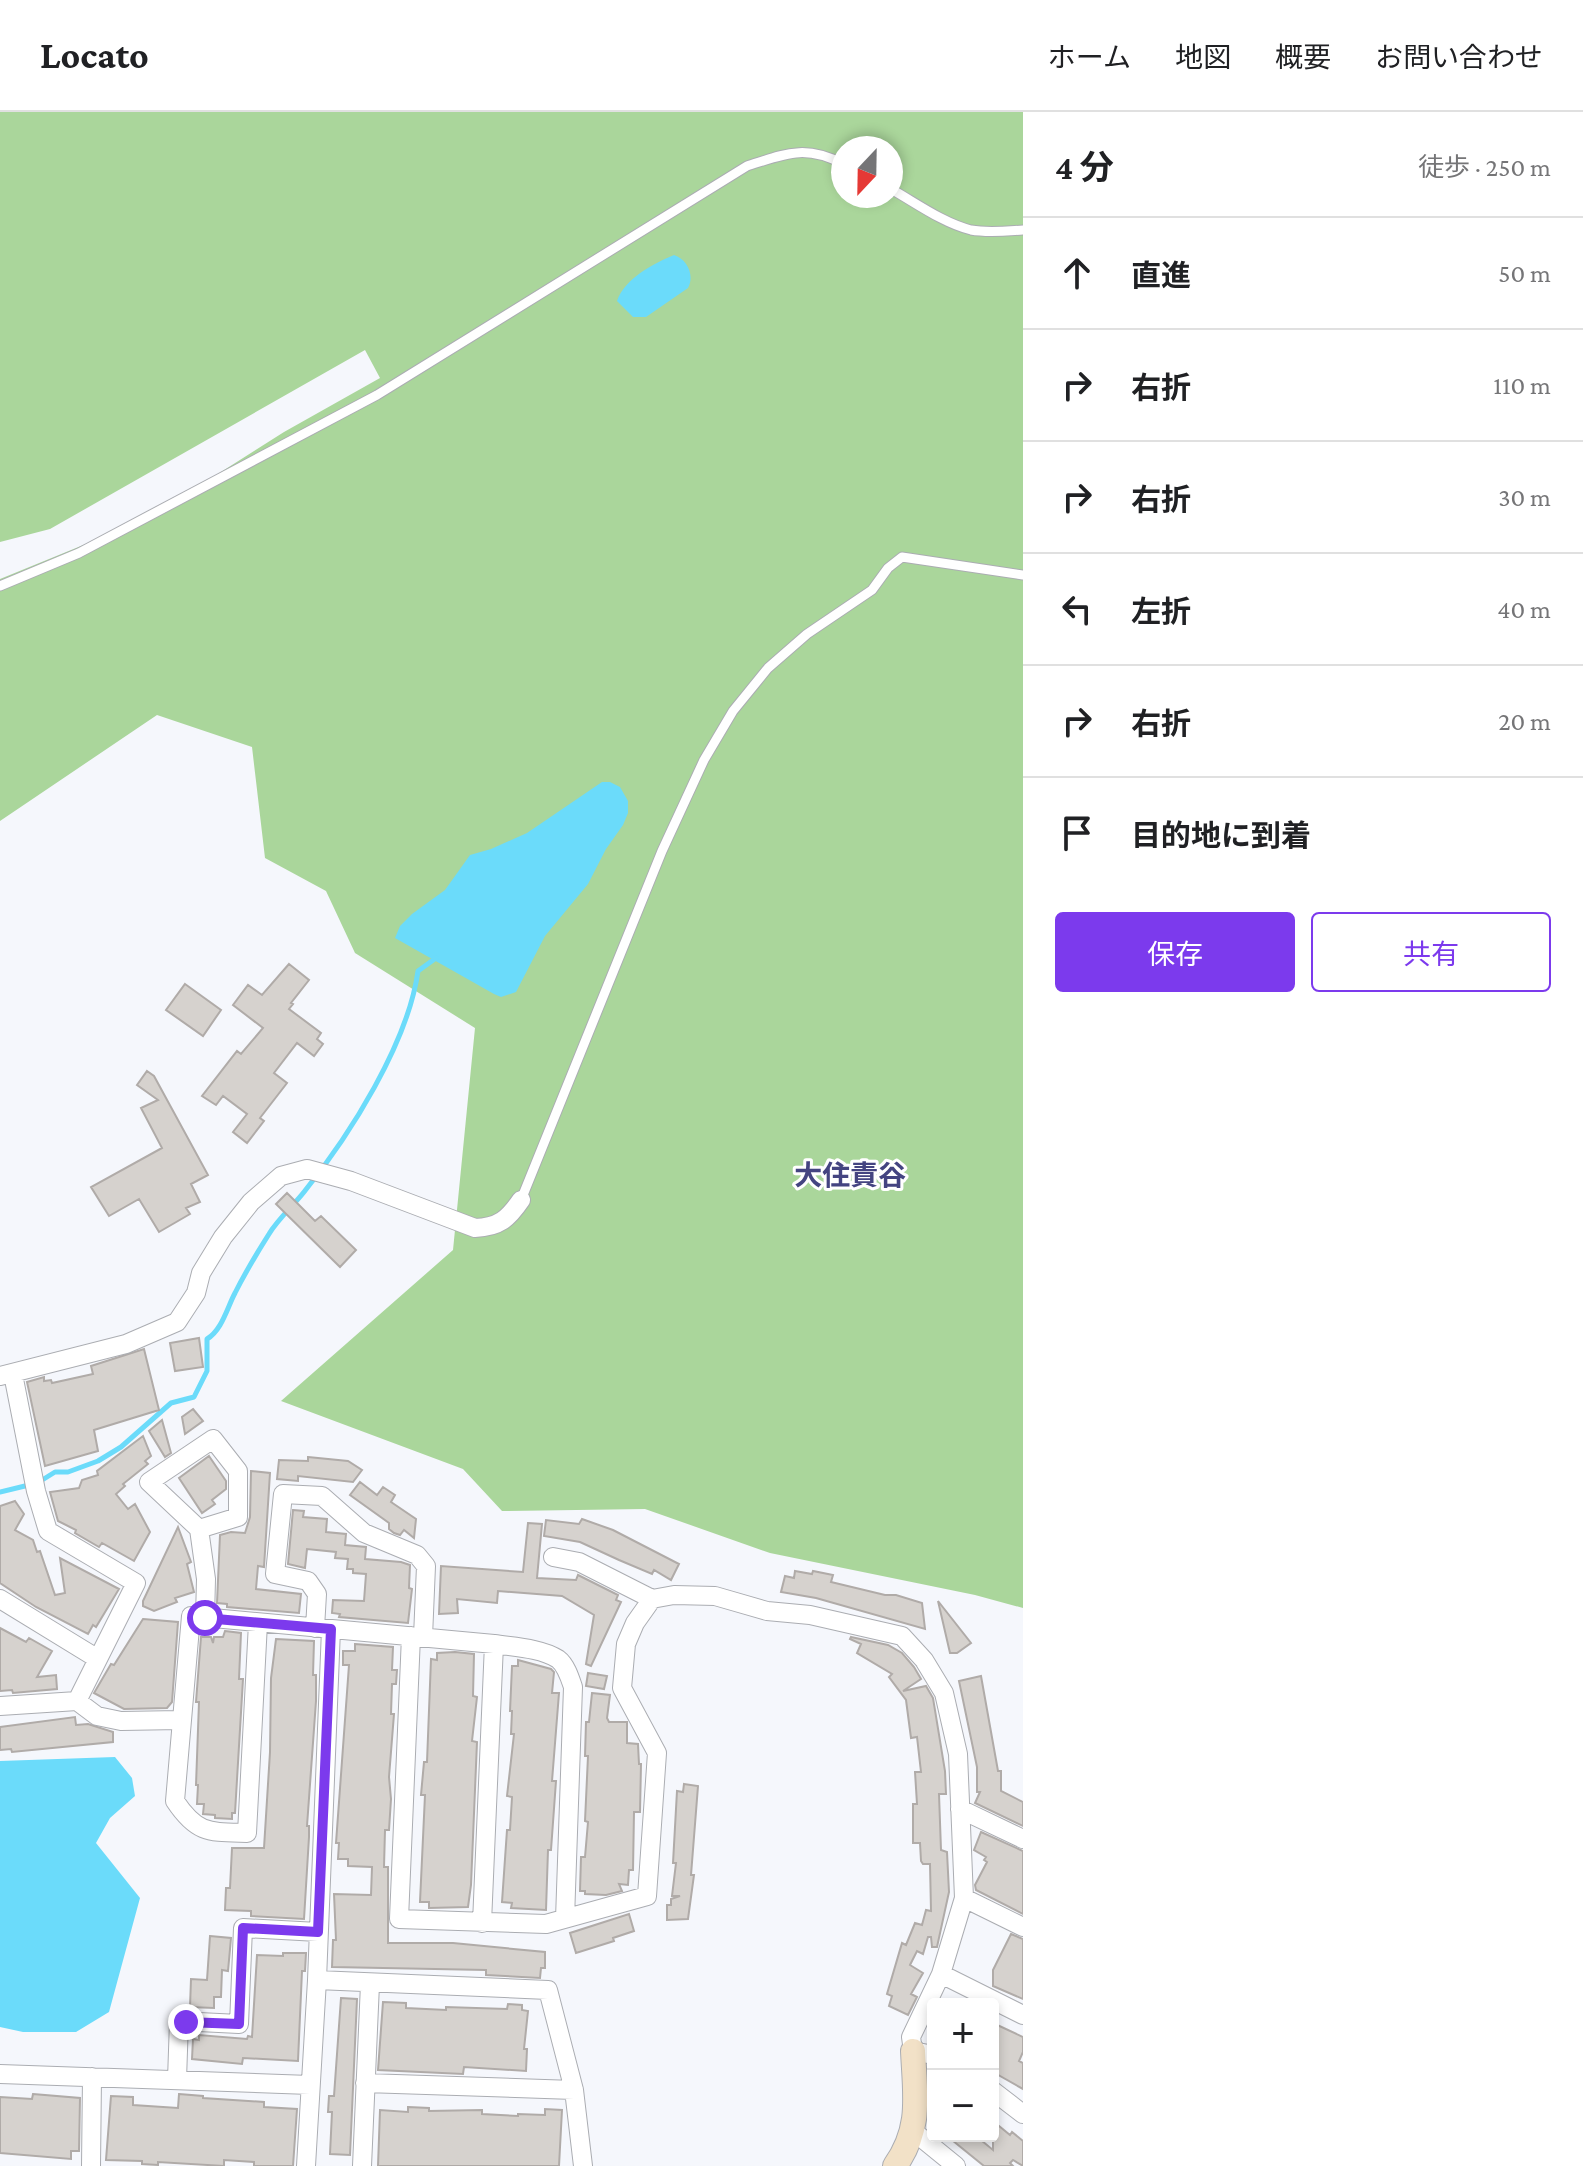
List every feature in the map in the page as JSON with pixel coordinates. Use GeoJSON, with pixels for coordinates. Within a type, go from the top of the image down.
{"type":"FeatureCollection","features":[{"type":"Feature","properties":{"kind":"street"},"geometry":{"type":"LineString","coordinates":[[77,1701],[136,1583],[48,1531],[6,1375],[126,1344],[177,1322],[196,1293],[201,1273],[223,1237],[251,1202],[281,1176],[307,1169],[351,1181],[475,1228],[492,1227],[507,1219],[521,1200]]}},
{"type":"Feature","properties":{"kind":"street"},"geometry":{"type":"LineString","coordinates":[[199,1529],[238,1517],[238,1471],[213,1439],[149,1482],[199,1529],[206,1579],[205,1618]]}},
{"type":"Feature","properties":{"kind":"street"},"geometry":{"type":"LineString","coordinates":[[306,2166],[317,1980],[323,1628],[317,1594],[308,1581],[275,1574],[283,1494],[322,1496],[364,1533],[417,1555],[426,1566],[417,1636],[399,1919],[546,1924],[647,1896],[657,1753],[622,1688],[626,1644],[635,1623],[652,1599]]}},
{"type":"Feature","properties":{"kind":"street"},"geometry":{"type":"LineString","coordinates":[[553,1557],[579,1562],[652,1599],[674,1595],[715,1596],[767,1611],[810,1615],[902,1636],[924,1660],[944,1693],[958,1754],[964,1898],[941,1974],[911,2037],[923,2053],[913,2131],[908,2147],[895,2166]]}},
{"type":"Feature","properties":{"kind":"street"},"geometry":{"type":"LineString","coordinates":[[0,1599],[98,1659]]}},
{"type":"Feature","properties":{"kind":"street"},"geometry":{"type":"LineString","coordinates":[[258,1623],[247,1833],[205,1832],[186,1818],[175,1801],[191,1616],[494,1644],[537,1652],[559,1659],[573,1687],[565,1919]]}},
{"type":"Feature","properties":{"kind":"street"},"geometry":{"type":"LineString","coordinates":[[482,1923],[494,1644]]}},
{"type":"Feature","properties":{"kind":"street"},"geometry":{"type":"LineString","coordinates":[[0,1706],[77,1701],[97,1716],[121,1721],[180,1720]]}},
{"type":"Feature","properties":{"kind":"street"},"geometry":{"type":"LineString","coordinates":[[960,1809],[1023,1839]]}},
{"type":"Feature","properties":{"kind":"street"},"geometry":{"type":"LineString","coordinates":[[964,1898],[1023,1927]]}},
{"type":"Feature","properties":{"kind":"street"},"geometry":{"type":"LineString","coordinates":[[177,2080],[179,2021],[239,2024],[243,1928],[318,1932]]}},
{"type":"Feature","properties":{"kind":"street"},"geometry":{"type":"LineString","coordinates":[[941,1974],[1023,2015]]}},
{"type":"Feature","properties":{"kind":"street"},"geometry":{"type":"LineString","coordinates":[[317,1980],[548,1990],[574,2090],[583,2166]]}},
{"type":"Feature","properties":{"kind":"street"},"geometry":{"type":"LineString","coordinates":[[362,2166],[370,1984]]}},
{"type":"Feature","properties":{"kind":"street"},"geometry":{"type":"LineString","coordinates":[[0,2074],[310,2085]]}},
{"type":"Feature","properties":{"kind":"street"},"geometry":{"type":"LineString","coordinates":[[91,2166],[92,2077]]}},
{"type":"Feature","properties":{"kind":"street"},"geometry":{"type":"LineString","coordinates":[[365,2083],[574,2090]]}},
{"type":"Feature","properties":{"kind":"street"},"geometry":{"type":"LineString","coordinates":[[999,2096],[1023,2114]]}},
{"type":"Feature","properties":{"kind":"street"},"geometry":{"type":"LineString","coordinates":[[913,2131],[956,2166]]}},
{"type":"Feature","properties":{"kind":"lane"},"geometry":{"type":"LineString","coordinates":[[0,586],[79,553],[377,395],[747,166],[795,151],[823,153],[831,157]]}},
{"type":"Feature","properties":{"kind":"lane"},"geometry":{"type":"LineString","coordinates":[[903,196],[970,229],[995,232],[1023,230]]}},
{"type":"Feature","properties":{"kind":"lane"},"geometry":{"type":"LineString","coordinates":[[521,1200],[662,851],[704,760],[733,711],[768,668],[807,634],[872,590],[888,568],[902,557],[1023,575]]}},
{"type":"Feature","properties":{"kind":"green space"},"geometry":{"type":"Polygon","coordinates":[[[0,112],[1023,112],[1023,1608],[975,1595],[770,1553],[645,1509],[502,1511],[463,1469],[281,1401],[453,1250],[475,1028],[355,953],[326,891],[265,858],[252,747],[157,715],[0,821],[0,579],[147,519],[284,432],[380,378],[365,350],[50,529],[0,542],[0,112]]]}},
{"type":"Feature","properties":{"kind":"water"},"geometry":{"type":"Polygon","coordinates":[[[674,255],[683,260],[688,268],[691,278],[688,288],[646,317],[633,317],[617,301],[626,285],[674,255]]]}},
{"type":"Feature","properties":{"kind":"water"},"geometry":{"type":"Polygon","coordinates":[[[602,782],[620,787],[628,801],[628,813],[588,884],[545,936],[516,992],[501,997],[494,994],[395,938],[400,926],[412,914],[445,890],[470,855],[527,833],[602,782]]]}},
{"type":"Feature","properties":{"kind":"water"},"geometry":{"type":"Polygon","coordinates":[[[115,1757],[132,1778],[135,1796],[110,1818],[96,1843],[140,1898],[109,2012],[76,2032],[23,2032],[0,2027],[0,1761],[115,1757]]]}},
{"type":"Feature","properties":{"kind":"building"},"geometry":{"type":"Polygon","coordinates":[[[289,964],[309,980],[289,1009],[321,1033],[317,1039],[323,1044],[314,1056],[297,1043],[274,1073],[287,1083],[260,1118],[264,1121],[247,1143],[233,1132],[247,1114],[223,1096],[216,1105],[202,1096],[237,1051],[241,1054],[263,1028],[233,1005],[248,985],[262,995],[289,964]]]}},
{"type":"Feature","properties":{"kind":"building"},"geometry":{"type":"Polygon","coordinates":[[[185,984],[221,1010],[203,1036],[166,1010],[185,984]]]}},
{"type":"Feature","properties":{"kind":"building"},"geometry":{"type":"Polygon","coordinates":[[[147,1071],[154,1076],[208,1175],[191,1184],[200,1202],[186,1208],[190,1214],[159,1232],[139,1199],[109,1216],[91,1187],[162,1148],[141,1108],[158,1100],[137,1085],[147,1071]]]}},
{"type":"Feature","properties":{"kind":"building"},"geometry":{"type":"Polygon","coordinates":[[[287,1193],[315,1221],[321,1216],[356,1250],[340,1267],[276,1204],[287,1193]]]}},
{"type":"Feature","properties":{"kind":"building"},"geometry":{"type":"Polygon","coordinates":[[[199,1338],[203,1367],[175,1371],[170,1343],[199,1338]]]}},
{"type":"Feature","properties":{"kind":"building"},"geometry":{"type":"Polygon","coordinates":[[[144,1349],[159,1410],[94,1430],[98,1451],[45,1466],[27,1382],[44,1377],[44,1381],[51,1380],[52,1383],[93,1374],[91,1366],[144,1349]]]}},
{"type":"Feature","properties":{"kind":"building"},"geometry":{"type":"Polygon","coordinates":[[[193,1409],[203,1421],[185,1434],[182,1417],[193,1409]]]}},
{"type":"Feature","properties":{"kind":"building"},"geometry":{"type":"Polygon","coordinates":[[[162,1420],[171,1453],[165,1457],[149,1431],[162,1420]]]}},
{"type":"Feature","properties":{"kind":"building"},"geometry":{"type":"Polygon","coordinates":[[[143,1436],[151,1456],[145,1461],[148,1464],[123,1484],[125,1486],[116,1494],[128,1509],[135,1504],[150,1532],[134,1561],[102,1543],[99,1547],[58,1521],[50,1492],[79,1488],[82,1480],[98,1475],[97,1471],[143,1436]]]}},
{"type":"Feature","properties":{"kind":"building"},"geometry":{"type":"Polygon","coordinates":[[[209,1456],[226,1481],[226,1489],[212,1500],[215,1504],[202,1513],[179,1478],[209,1456]]]}},
{"type":"Feature","properties":{"kind":"building"},"geometry":{"type":"Polygon","coordinates":[[[308,1457],[348,1461],[362,1470],[353,1482],[298,1476],[298,1481],[277,1479],[279,1460],[308,1461],[308,1457]]]}},
{"type":"Feature","properties":{"kind":"building"},"geometry":{"type":"Polygon","coordinates":[[[251,1471],[270,1473],[264,1567],[258,1566],[256,1589],[301,1594],[299,1613],[227,1607],[227,1604],[217,1603],[220,1535],[245,1533],[250,1517],[251,1471]]]}},
{"type":"Feature","properties":{"kind":"building"},"geometry":{"type":"Polygon","coordinates":[[[360,1482],[377,1495],[383,1487],[395,1495],[391,1502],[416,1519],[414,1538],[404,1530],[400,1535],[394,1533],[389,1529],[389,1523],[350,1495],[360,1482]]]}},
{"type":"Feature","properties":{"kind":"building"},"geometry":{"type":"Polygon","coordinates":[[[15,1501],[24,1514],[15,1530],[33,1540],[37,1552],[40,1551],[55,1595],[65,1593],[60,1558],[119,1589],[96,1627],[93,1625],[88,1634],[36,1607],[0,1583],[0,1506],[15,1501]]]}},
{"type":"Feature","properties":{"kind":"building"},"geometry":{"type":"Polygon","coordinates":[[[293,1510],[304,1511],[303,1517],[327,1519],[326,1532],[346,1534],[345,1545],[366,1547],[365,1559],[410,1565],[409,1588],[412,1589],[408,1623],[339,1617],[340,1614],[332,1613],[333,1600],[364,1601],[366,1574],[347,1569],[348,1559],[335,1558],[336,1552],[307,1549],[305,1568],[288,1564],[293,1510]]]}},
{"type":"Feature","properties":{"kind":"building"},"geometry":{"type":"Polygon","coordinates":[[[582,1519],[613,1530],[679,1564],[671,1580],[654,1570],[652,1574],[580,1542],[544,1536],[546,1520],[579,1524],[582,1519]]]}},
{"type":"Feature","properties":{"kind":"building"},"geometry":{"type":"Polygon","coordinates":[[[528,1523],[542,1524],[537,1578],[576,1580],[578,1575],[618,1595],[616,1600],[621,1602],[591,1666],[586,1664],[594,1615],[562,1596],[498,1591],[497,1603],[457,1599],[458,1613],[439,1614],[441,1566],[523,1572],[528,1523]]]}},
{"type":"Feature","properties":{"kind":"building"},"geometry":{"type":"Polygon","coordinates":[[[178,1527],[191,1562],[187,1564],[194,1592],[175,1598],[177,1602],[154,1611],[143,1606],[143,1601],[178,1527]]]}},
{"type":"Feature","properties":{"kind":"building"},"geometry":{"type":"Polygon","coordinates":[[[795,1571],[833,1575],[831,1582],[922,1603],[925,1629],[816,1598],[781,1592],[785,1576],[794,1578],[795,1571]]]}},
{"type":"Feature","properties":{"kind":"building"},"geometry":{"type":"Polygon","coordinates":[[[938,1601],[971,1643],[957,1653],[950,1653],[938,1601]]]}},
{"type":"Feature","properties":{"kind":"building"},"geometry":{"type":"Polygon","coordinates":[[[143,1619],[178,1622],[172,1702],[167,1708],[124,1709],[94,1693],[143,1619]]]}},
{"type":"Feature","properties":{"kind":"building"},"geometry":{"type":"Polygon","coordinates":[[[0,1628],[26,1642],[29,1638],[52,1651],[37,1677],[56,1675],[57,1689],[13,1693],[12,1690],[0,1691],[0,1628]]]}},
{"type":"Feature","properties":{"kind":"building"},"geometry":{"type":"Polygon","coordinates":[[[225,1631],[241,1633],[239,1679],[243,1679],[235,1813],[232,1813],[232,1819],[203,1814],[204,1804],[197,1804],[196,1785],[199,1702],[196,1702],[201,1637],[211,1637],[213,1643],[214,1637],[223,1637],[225,1631]]]}},
{"type":"Feature","properties":{"kind":"building"},"geometry":{"type":"Polygon","coordinates":[[[851,1637],[888,1645],[902,1653],[914,1667],[921,1679],[903,1691],[926,1686],[933,1698],[945,1771],[946,1794],[939,1794],[941,1850],[947,1852],[949,1892],[937,1947],[932,1947],[931,1937],[928,1937],[923,1954],[917,1951],[910,1965],[923,1973],[911,1994],[917,1997],[908,2015],[889,2006],[892,1996],[887,1994],[902,1943],[906,1945],[915,1923],[922,1925],[926,1910],[931,1911],[930,1864],[921,1861],[920,1843],[913,1843],[913,1804],[917,1804],[915,1772],[921,1772],[917,1737],[911,1738],[906,1700],[889,1677],[892,1674],[857,1653],[861,1644],[851,1637]]]}},
{"type":"Feature","properties":{"kind":"building"},"geometry":{"type":"Polygon","coordinates":[[[276,1639],[314,1641],[316,1701],[304,1919],[251,1916],[251,1911],[225,1910],[226,1888],[230,1888],[232,1848],[264,1848],[271,1678],[276,1639]]]}},
{"type":"Feature","properties":{"kind":"building"},"geometry":{"type":"Polygon","coordinates":[[[355,1644],[393,1647],[392,1670],[397,1670],[396,1684],[392,1684],[391,1714],[394,1714],[389,1830],[385,1830],[388,1943],[453,1943],[545,1952],[545,1968],[541,1968],[540,1978],[486,1975],[486,1970],[332,1967],[333,1940],[336,1940],[334,1894],[371,1895],[372,1867],[348,1866],[348,1859],[338,1859],[339,1843],[336,1843],[349,1665],[343,1665],[343,1651],[355,1651],[355,1644]]]}},
{"type":"Feature","properties":{"kind":"building"},"geometry":{"type":"Polygon","coordinates":[[[437,1653],[474,1654],[473,1696],[477,1697],[472,1741],[477,1742],[471,1885],[468,1907],[429,1908],[429,1902],[420,1902],[425,1795],[421,1795],[424,1762],[427,1762],[431,1659],[437,1660],[437,1653]]]}},
{"type":"Feature","properties":{"kind":"building"},"geometry":{"type":"Polygon","coordinates":[[[518,1660],[551,1669],[554,1672],[552,1693],[559,1693],[546,1910],[511,1908],[512,1903],[502,1902],[512,1797],[507,1796],[514,1734],[511,1734],[510,1711],[512,1666],[518,1666],[518,1660]]]}},
{"type":"Feature","properties":{"kind":"building"},"geometry":{"type":"Polygon","coordinates":[[[588,1673],[607,1676],[604,1689],[586,1686],[588,1673]]]}},
{"type":"Feature","properties":{"kind":"building"},"geometry":{"type":"Polygon","coordinates":[[[981,1676],[998,1771],[1001,1771],[1001,1791],[1023,1802],[1023,1826],[975,1803],[980,1792],[977,1792],[977,1767],[959,1681],[981,1676]]]}},
{"type":"Feature","properties":{"kind":"building"},"geometry":{"type":"Polygon","coordinates":[[[592,1693],[610,1695],[607,1718],[609,1722],[627,1722],[627,1743],[638,1744],[641,1764],[640,1812],[634,1812],[633,1870],[629,1870],[628,1885],[619,1884],[622,1891],[606,1895],[580,1891],[581,1857],[585,1857],[588,1822],[585,1821],[586,1722],[589,1722],[592,1693]]]}},
{"type":"Feature","properties":{"kind":"building"},"geometry":{"type":"Polygon","coordinates":[[[75,1717],[76,1725],[88,1724],[113,1732],[113,1742],[12,1752],[11,1749],[0,1750],[0,1727],[75,1717]]]}},
{"type":"Feature","properties":{"kind":"building"},"geometry":{"type":"Polygon","coordinates":[[[684,1784],[698,1786],[691,1875],[694,1875],[688,1919],[667,1920],[667,1905],[671,1905],[671,1899],[680,1896],[672,1896],[676,1863],[673,1863],[677,1791],[683,1792],[684,1784]]]}},
{"type":"Feature","properties":{"kind":"building"},"geometry":{"type":"Polygon","coordinates":[[[981,1832],[1023,1851],[1023,1914],[976,1890],[975,1885],[987,1862],[984,1860],[986,1857],[974,1850],[981,1832]]]}},
{"type":"Feature","properties":{"kind":"building"},"geometry":{"type":"Polygon","coordinates":[[[629,1914],[634,1931],[576,1953],[570,1933],[629,1914]]]}},
{"type":"Feature","properties":{"kind":"building"},"geometry":{"type":"Polygon","coordinates":[[[1011,1934],[1023,1939],[1023,1999],[993,1986],[993,1970],[1011,1934]]]}},
{"type":"Feature","properties":{"kind":"building"},"geometry":{"type":"Polygon","coordinates":[[[210,1936],[231,1938],[228,1971],[222,1970],[221,1997],[214,1997],[214,2008],[190,2007],[191,1979],[207,1980],[210,1936]]]}},
{"type":"Feature","properties":{"kind":"building"},"geometry":{"type":"Polygon","coordinates":[[[283,1953],[306,1953],[305,1971],[302,1971],[298,2061],[243,2058],[242,2064],[192,2059],[193,2039],[199,2040],[199,2035],[252,2037],[257,1955],[283,1956],[283,1953]]]}},
{"type":"Feature","properties":{"kind":"building"},"geometry":{"type":"Polygon","coordinates":[[[341,1998],[357,1999],[350,2155],[330,2154],[332,2112],[328,2112],[329,2096],[334,2096],[341,1998]]]}},
{"type":"Feature","properties":{"kind":"building"},"geometry":{"type":"Polygon","coordinates":[[[383,2002],[406,2003],[406,2008],[446,2010],[446,2007],[507,2009],[508,2004],[522,2005],[522,2010],[528,2011],[524,2049],[527,2049],[526,2071],[464,2067],[463,2074],[378,2070],[383,2002]]]}},
{"type":"Feature","properties":{"kind":"building"},"geometry":{"type":"Polygon","coordinates":[[[999,2026],[1023,2037],[1023,2052],[1019,2061],[1023,2063],[1023,2089],[999,2075],[999,2026]]]}},
{"type":"Feature","properties":{"kind":"building"},"geometry":{"type":"Polygon","coordinates":[[[33,2094],[80,2098],[79,2151],[71,2151],[71,2159],[0,2153],[0,2097],[32,2099],[33,2094]]]}},
{"type":"Feature","properties":{"kind":"building"},"geometry":{"type":"Polygon","coordinates":[[[179,2094],[264,2102],[264,2107],[297,2109],[293,2166],[254,2166],[254,2162],[224,2160],[224,2166],[106,2160],[111,2096],[133,2097],[133,2105],[178,2108],[179,2094]]]}},
{"type":"Feature","properties":{"kind":"building"},"geometry":{"type":"Polygon","coordinates":[[[408,2107],[429,2108],[429,2111],[482,2110],[482,2114],[518,2116],[545,2115],[545,2109],[562,2110],[559,2166],[378,2166],[380,2110],[408,2112],[408,2107]]]}},
{"type":"Feature","properties":{"kind":"building"},"geometry":{"type":"Polygon","coordinates":[[[999,2126],[1010,2135],[1012,2132],[1023,2141],[1023,2166],[1013,2160],[1010,2163],[1013,2166],[984,2166],[954,2142],[983,2142],[993,2150],[993,2142],[999,2142],[999,2126]]]}},
{"type":"Feature","properties":{"kind":"waterway"},"geometry":{"type":"LineString","coordinates":[[39,1482],[55,1472],[68,1472],[98,1461],[121,1447],[171,1403],[194,1397],[207,1371],[207,1339],[220,1324],[273,1228],[322,1169],[358,1116],[390,1058],[412,999],[418,971],[436,958]]}},
{"type":"Feature","properties":{"kind":"waterway"},"geometry":{"type":"LineString","coordinates":[[0,1492],[29,1485]]}},
{"type":"Feature","properties":{"kind":"district","name":"大住責谷"},"geometry":{"type":"Point","coordinates":[850,1175]}},
{"type":"Feature","properties":{"kind":"route"},"geometry":{"type":"LineString","coordinates":[[186,2022],[239,2024],[243,1928],[318,1932],[331,1629],[205,1618]]}}]}
